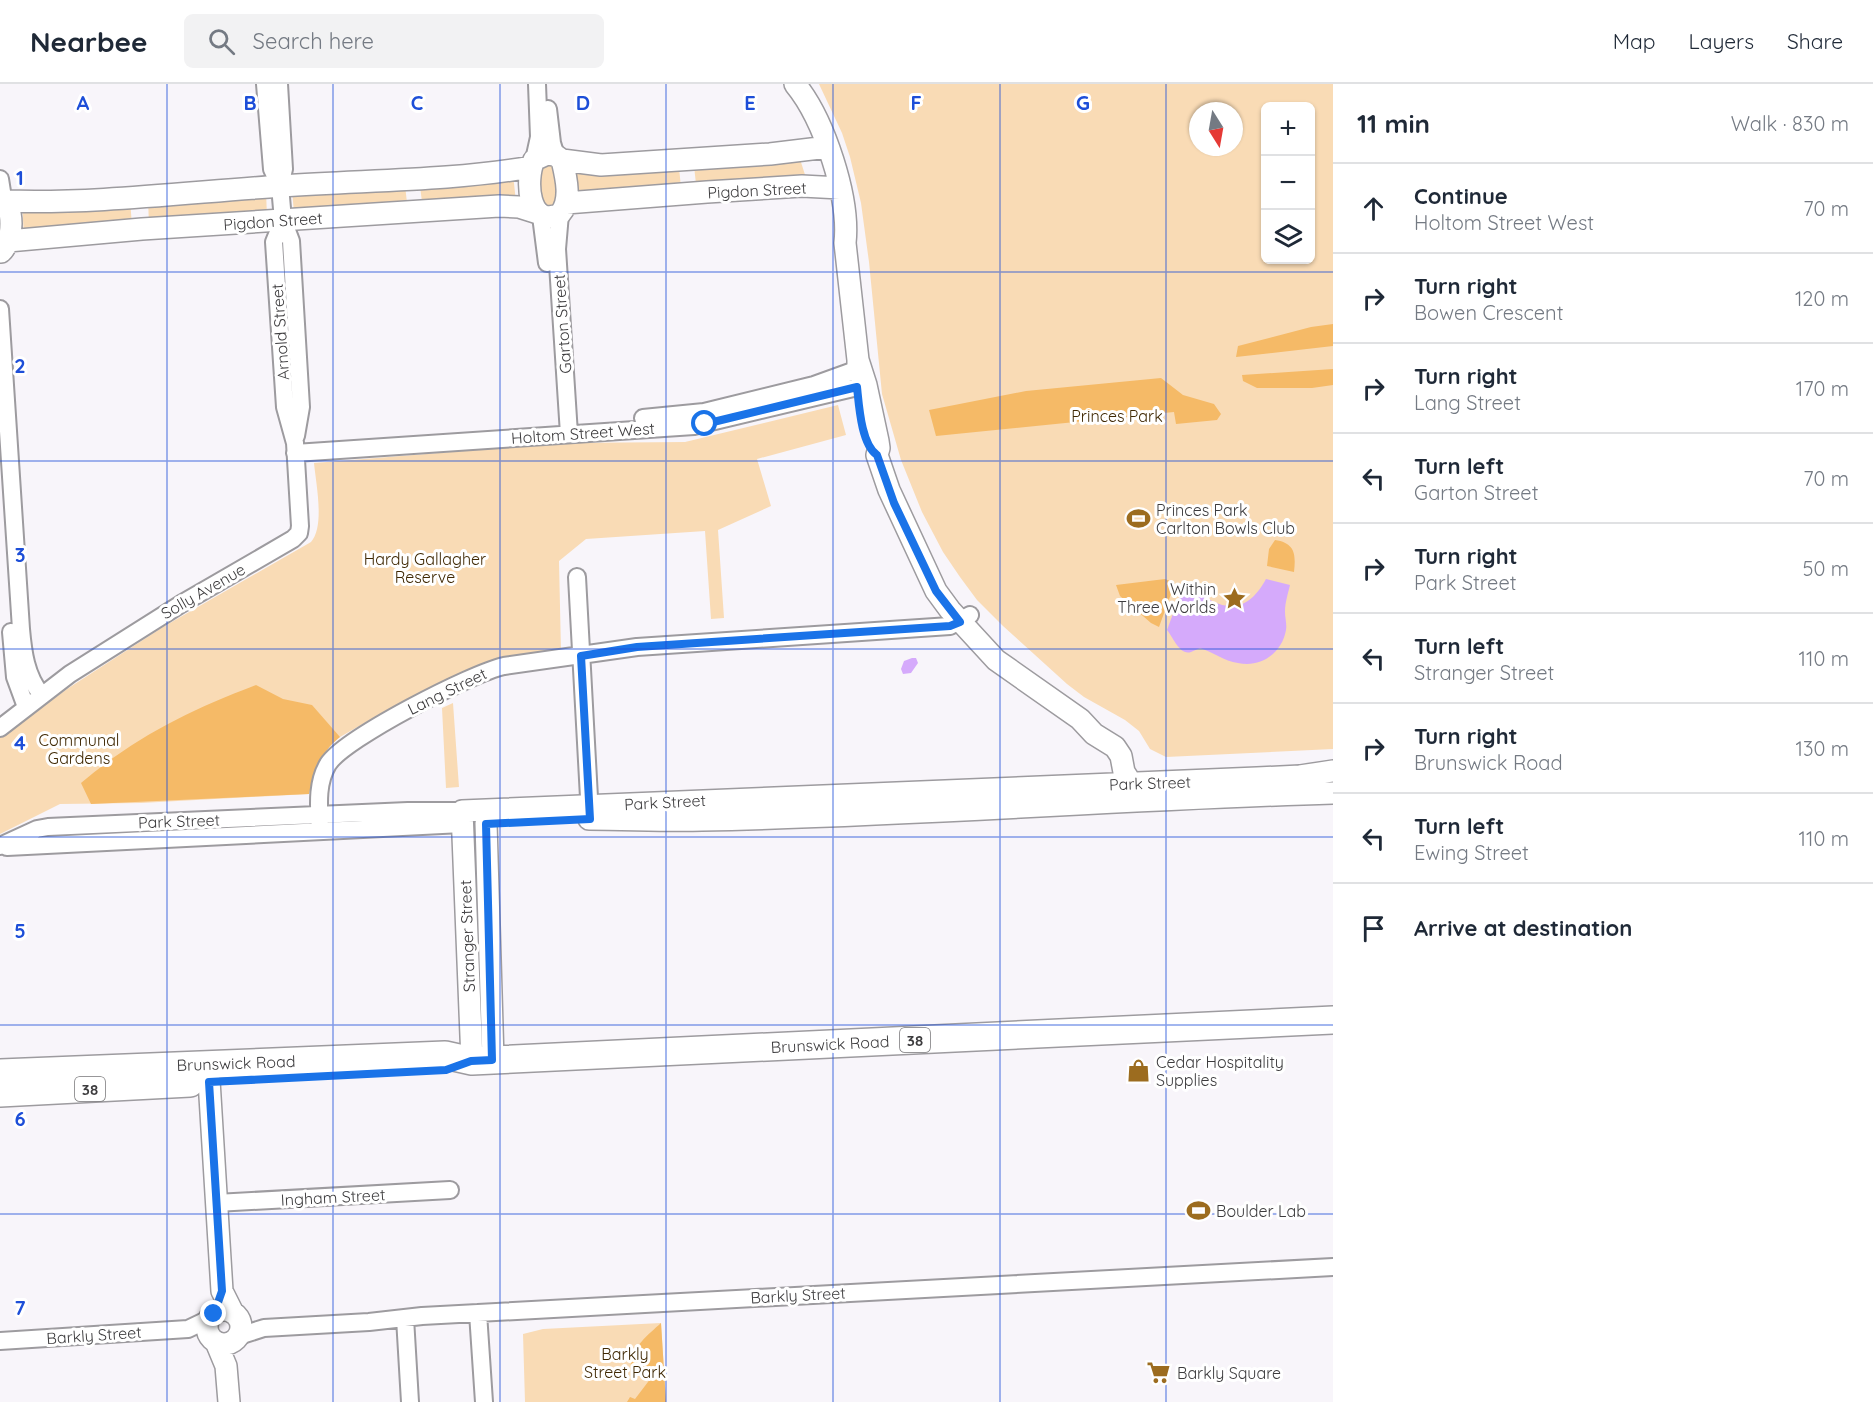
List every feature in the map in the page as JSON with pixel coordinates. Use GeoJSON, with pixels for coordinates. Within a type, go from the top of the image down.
{"type":"FeatureCollection","features":[{"type":"Feature","properties":{"kind":"main road","name":"Brunswick Road"},"geometry":{"type":"LineString","coordinates":[[0,1073],[446,1070],[482,1061],[1333,1020]]}},
{"type":"Feature","properties":{"kind":"main road","name":"Brunswick Road"},"geometry":{"type":"LineString","coordinates":[[0,1094],[209,1073]]}},
{"type":"Feature","properties":{"kind":"street","name":"Arnold Street"},"geometry":{"type":"LineString","coordinates":[[265,84],[272,169],[280,186]]}},
{"type":"Feature","properties":{"kind":"street","name":"Arnold Street"},"geometry":{"type":"LineString","coordinates":[[279,84],[284,169],[280,186],[283,220],[291,242],[302,406],[295,448]]}},
{"type":"Feature","properties":{"kind":"street"},"geometry":{"type":"LineString","coordinates":[[537,84],[539,137],[530,185],[534,206],[551,211],[565,174],[549,122],[547,84]]}},
{"type":"Feature","properties":{"kind":"street"},"geometry":{"type":"LineString","coordinates":[[794,84],[823,148],[834,188],[838,229],[845,243],[867,443],[877,455],[894,503],[920,555],[965,619],[1043,693],[1080,719],[1103,726],[1129,742],[1136,759],[1131,792]]}},
{"type":"Feature","properties":{"kind":"street","name":"Pigdon Street"},"geometry":{"type":"LineString","coordinates":[[2,193],[47,202],[511,170],[533,163],[547,154],[601,165],[823,148]]}},
{"type":"Feature","properties":{"kind":"street"},"geometry":{"type":"LineString","coordinates":[[687,160],[690,193]]}},
{"type":"Feature","properties":{"kind":"street","name":"Pigdon Street"},"geometry":{"type":"LineString","coordinates":[[2,251],[120,231],[499,206],[551,211],[690,193],[802,186],[834,188]]}},
{"type":"Feature","properties":{"kind":"street"},"geometry":{"type":"LineString","coordinates":[[2,193],[10,223],[2,251]]}},
{"type":"Feature","properties":{"kind":"street","name":"Garton Street"},"geometry":{"type":"LineString","coordinates":[[551,211],[557,249],[564,429]]}},
{"type":"Feature","properties":{"kind":"street"},"geometry":{"type":"LineString","coordinates":[[0,309],[21,629],[24,655],[29,672],[34,686],[41,694],[0,728]]}},
{"type":"Feature","properties":{"kind":"street","name":"Holtom Street West"},"geometry":{"type":"LineString","coordinates":[[295,448],[564,429],[705,424],[860,374]]}},
{"type":"Feature","properties":{"kind":"street","name":"Solly Avenue"},"geometry":{"type":"LineString","coordinates":[[41,694],[172,609],[293,539],[300,526],[295,448]]}},
{"type":"Feature","properties":{"kind":"street"},"geometry":{"type":"LineString","coordinates":[[0,470],[6,655],[26,706]]}},
{"type":"Feature","properties":{"kind":"street"},"geometry":{"type":"LineString","coordinates":[[577,577],[590,813]]}},
{"type":"Feature","properties":{"kind":"street","name":"Lang Street"},"geometry":{"type":"LineString","coordinates":[[319,823],[318,797],[324,773],[337,753],[353,741],[422,702],[484,672],[504,666],[637,647],[950,626],[965,619]]}},
{"type":"Feature","properties":{"kind":"street","name":"Park Street"},"geometry":{"type":"LineString","coordinates":[[1301,785],[1333,771]]}},
{"type":"Feature","properties":{"kind":"street","name":"Park Street"},"geometry":{"type":"LineString","coordinates":[[0,847],[37,829],[48,827],[319,823],[1301,785],[1333,793]]}},
{"type":"Feature","properties":{"kind":"street","name":"Park Street"},"geometry":{"type":"LineString","coordinates":[[462,818],[486,824],[590,813]]}},
{"type":"Feature","properties":{"kind":"street","name":"Stranger Street"},"geometry":{"type":"LineString","coordinates":[[462,818],[482,1061]]}},
{"type":"Feature","properties":{"kind":"street","name":"Stranger Street"},"geometry":{"type":"LineString","coordinates":[[482,1061],[486,824]]}},
{"type":"Feature","properties":{"kind":"street"},"geometry":{"type":"LineString","coordinates":[[209,1073],[229,1402]]}},
{"type":"Feature","properties":{"kind":"street","name":"Ingham Street"},"geometry":{"type":"LineString","coordinates":[[216,1203],[450,1190]]}},
{"type":"Feature","properties":{"kind":"street","name":"Barkly Street"},"geometry":{"type":"LineString","coordinates":[[0,1341],[1333,1267]]}},
{"type":"Feature","properties":{"kind":"street"},"geometry":{"type":"LineString","coordinates":[[478,1313],[484,1402]]}},
{"type":"Feature","properties":{"kind":"street"},"geometry":{"type":"LineString","coordinates":[[405,1317],[410,1402]]}},
{"type":"Feature","properties":{"kind":"green space","name":"Princes Park"},"geometry":{"type":"Polygon","coordinates":[[[819,84],[1333,84],[1333,749],[1166,757],[1150,749],[1139,731],[1125,720],[1084,697],[1067,684],[977,600],[943,552],[922,512],[901,460],[882,394],[869,262],[861,203],[842,133],[819,84]]]}},
{"type":"Feature","properties":{"kind":"green space"},"geometry":{"type":"Polygon","coordinates":[[[799,156],[807,181],[696,184],[694,166],[799,156]]]}},
{"type":"Feature","properties":{"kind":"green space"},"geometry":{"type":"Polygon","coordinates":[[[541,165],[554,165],[557,172],[557,204],[549,208],[539,199],[541,165]]]}},
{"type":"Feature","properties":{"kind":"green space"},"geometry":{"type":"Polygon","coordinates":[[[679,168],[681,187],[575,196],[574,172],[679,168]]]}},
{"type":"Feature","properties":{"kind":"green space"},"geometry":{"type":"Polygon","coordinates":[[[513,174],[516,202],[422,202],[420,186],[513,174]]]}},
{"type":"Feature","properties":{"kind":"green space"},"geometry":{"type":"Polygon","coordinates":[[[405,185],[407,203],[294,213],[292,190],[405,185]]]}},
{"type":"Feature","properties":{"kind":"green space"},"geometry":{"type":"Polygon","coordinates":[[[266,191],[267,217],[149,225],[148,199],[266,191]]]}},
{"type":"Feature","properties":{"kind":"green space"},"geometry":{"type":"Polygon","coordinates":[[[130,199],[132,226],[24,235],[22,205],[130,199]]]}},
{"type":"Feature","properties":{"kind":"green space"},"geometry":{"type":"Polygon","coordinates":[[[1333,324],[1333,346],[1236,357],[1238,346],[1311,327],[1333,324]]]}},
{"type":"Feature","properties":{"kind":"green space"},"geometry":{"type":"Polygon","coordinates":[[[1333,369],[1333,385],[1312,388],[1257,388],[1243,381],[1242,375],[1333,369]]]}},
{"type":"Feature","properties":{"kind":"green space"},"geometry":{"type":"Polygon","coordinates":[[[1161,378],[1183,395],[1214,404],[1221,414],[1217,420],[1176,424],[1174,412],[936,436],[929,410],[1026,391],[1161,378]]]}},
{"type":"Feature","properties":{"kind":"green space","name":"Hardy Gallagher Reserve"},"geometry":{"type":"Polygon","coordinates":[[[838,405],[846,435],[757,459],[771,506],[718,530],[724,618],[711,619],[705,531],[586,539],[559,561],[561,652],[436,686],[387,710],[330,745],[313,775],[309,794],[141,803],[60,804],[0,834],[0,738],[67,689],[163,627],[311,542],[318,526],[319,516],[314,463],[564,443],[685,442],[838,405]]]}},
{"type":"Feature","properties":{"kind":"green space"},"geometry":{"type":"Polygon","coordinates":[[[1275,540],[1282,541],[1293,550],[1294,572],[1267,566],[1269,549],[1275,540]]]}},
{"type":"Feature","properties":{"kind":"green space"},"geometry":{"type":"Polygon","coordinates":[[[1165,579],[1175,583],[1159,627],[1151,623],[1120,596],[1116,585],[1165,579]]]}},
{"type":"Feature","properties":{"kind":"green space"},"geometry":{"type":"Polygon","coordinates":[[[256,685],[283,699],[312,705],[340,737],[319,762],[309,794],[91,804],[81,783],[102,766],[164,726],[256,685]]]}},
{"type":"Feature","properties":{"kind":"green space"},"geometry":{"type":"Polygon","coordinates":[[[453,703],[459,787],[446,788],[442,708],[453,703]]]}},
{"type":"Feature","properties":{"kind":"green space","name":"Barkly Street Park"},"geometry":{"type":"Polygon","coordinates":[[[661,1323],[666,1402],[525,1402],[523,1334],[543,1329],[661,1323]]]}},
{"type":"Feature","properties":{"kind":"green space"},"geometry":{"type":"Polygon","coordinates":[[[661,1323],[666,1402],[627,1402],[630,1397],[635,1399],[651,1378],[639,1369],[631,1369],[633,1355],[640,1343],[661,1323]]]}},
{"type":"Feature","properties":{"kind":"shaded area"},"geometry":{"type":"Polygon","coordinates":[[[1266,579],[1290,585],[1285,612],[1284,638],[1275,652],[1262,661],[1238,663],[1200,648],[1191,652],[1183,651],[1167,630],[1184,584],[1221,605],[1237,606],[1256,594],[1266,579]]]}},
{"type":"Feature","properties":{"kind":"shaded area"},"geometry":{"type":"Polygon","coordinates":[[[916,658],[918,663],[911,673],[903,674],[901,669],[904,661],[916,658]]]}},
{"type":"Feature","properties":{"kind":"place","name":"Princes Park Carlton Bowls Club"},"geometry":{"type":"Point","coordinates":[1138,519]}},
{"type":"Feature","properties":{"kind":"place","name":"Within Three Worlds"},"geometry":{"type":"Point","coordinates":[1234,598]}},
{"type":"Feature","properties":{"kind":"place","name":"Cedar Hospitality Supplies"},"geometry":{"type":"Point","coordinates":[1138,1071]}},
{"type":"Feature","properties":{"kind":"place","name":"Boulder Lab"},"geometry":{"type":"Point","coordinates":[1198,1211]}},
{"type":"Feature","properties":{"kind":"place","name":"Barkly Square"},"geometry":{"type":"Point","coordinates":[1159,1373]}},
{"type":"Feature","properties":{"kind":"route"},"geometry":{"type":"LineString","coordinates":[[214,1314],[222,1291],[209,1082],[446,1070],[471,1061],[492,1060],[486,824],[590,819],[581,656],[637,647],[950,626],[960,622],[936,591],[894,503],[877,455],[867,443],[857,387],[705,424]]}},
{"type":"Feature","properties":{"kind":"park label","name":"Communal Gardens"},"geometry":{"type":"Point","coordinates":[79,749]}}]}
